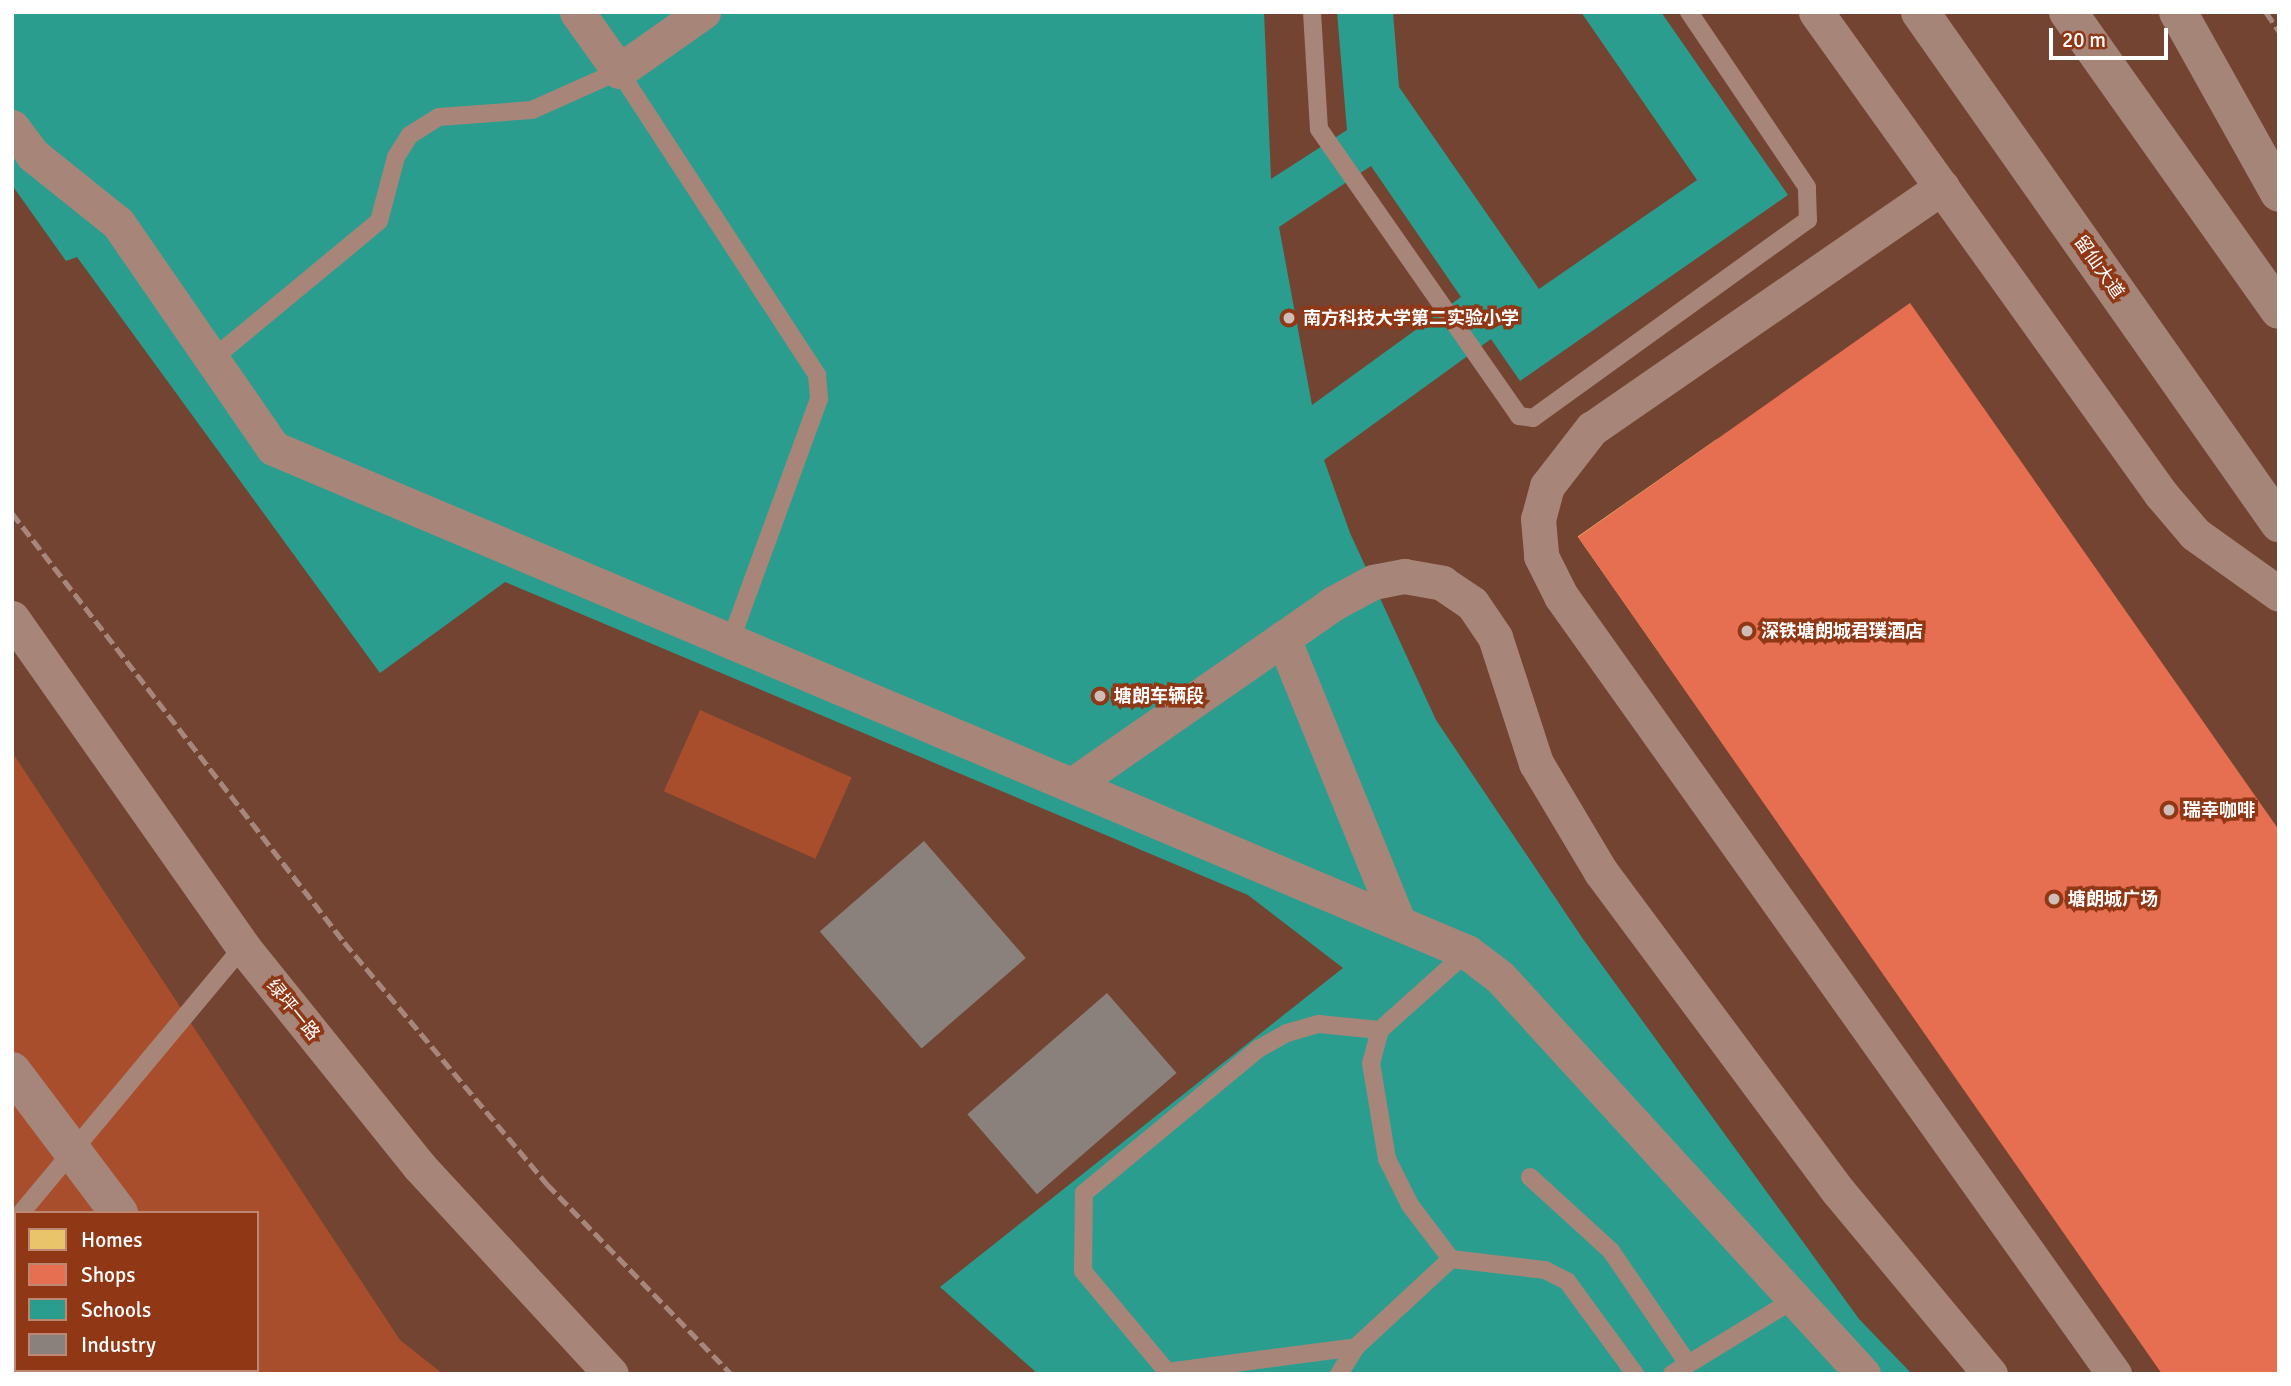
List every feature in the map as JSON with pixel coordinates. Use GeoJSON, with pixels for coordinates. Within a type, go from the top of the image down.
{"type":"FeatureCollection","features":[{"type":"Feature","properties":{"kind":"highway"},"geometry":{"type":"LineString","coordinates":[[12,1071],[117,1211]]}},
{"type":"Feature","properties":{"kind":"main road","name":"留仙大道"},"geometry":{"type":"LineString","coordinates":[[1920,12],[2279,523]]}},
{"type":"Feature","properties":{"kind":"main road"},"geometry":{"type":"LineString","coordinates":[[2068,12],[2279,310]]}},
{"type":"Feature","properties":{"kind":"main road"},"geometry":{"type":"LineString","coordinates":[[2178,12],[2279,193]]}},
{"type":"Feature","properties":{"kind":"street"},"geometry":{"type":"LineString","coordinates":[[577,12],[619,71],[703,12]]}},
{"type":"Feature","properties":{"kind":"street"},"geometry":{"type":"LineString","coordinates":[[1816,12],[2161,494],[2195,534],[2279,594]]}},
{"type":"Feature","properties":{"kind":"street"},"geometry":{"type":"LineString","coordinates":[[12,127],[33,155],[118,223],[209,361],[273,447],[1467,952],[1500,977],[1863,1374]]}},
{"type":"Feature","properties":{"kind":"street"},"geometry":{"type":"LineString","coordinates":[[1941,187],[1592,428],[1547,486],[1538,519],[1541,556],[1562,596],[2114,1374]]}},
{"type":"Feature","properties":{"kind":"street"},"geometry":{"type":"LineString","coordinates":[[1072,785],[1283,638],[1373,582],[1404,576],[1442,583],[1472,603],[1495,637],[1536,763],[1569,825],[1838,1191],[1990,1374]]}},
{"type":"Feature","properties":{"kind":"street","name":"绿坪一路"},"geometry":{"type":"LineString","coordinates":[[12,618],[243,947],[419,1166],[611,1374]]}},
{"type":"Feature","properties":{"kind":"street"},"geometry":{"type":"LineString","coordinates":[[1283,638],[1399,923]]}},
{"type":"Feature","properties":{"kind":"lane"},"geometry":{"type":"LineString","coordinates":[[1312,12],[1320,128],[1519,416],[1533,418],[1808,220],[1807,187],[1689,12]]}},
{"type":"Feature","properties":{"kind":"lane"},"geometry":{"type":"LineString","coordinates":[[209,361],[379,221],[396,157],[410,135],[439,117],[533,110],[619,71],[817,376],[819,399],[730,642]]}},
{"type":"Feature","properties":{"kind":"lane"},"geometry":{"type":"LineString","coordinates":[[23,1211],[243,947]]}},
{"type":"Feature","properties":{"kind":"lane"},"geometry":{"type":"LineString","coordinates":[[1467,952],[1380,1030],[1371,1063],[1387,1159],[1410,1205],[1451,1259],[1545,1270],[1567,1281],[1634,1374]]}},
{"type":"Feature","properties":{"kind":"lane"},"geometry":{"type":"LineString","coordinates":[[1356,1347],[1168,1373],[1083,1271],[1084,1193],[1258,1049],[1287,1033],[1319,1024],[1380,1030]]}},
{"type":"Feature","properties":{"kind":"lane"},"geometry":{"type":"LineString","coordinates":[[1530,1177],[1611,1251],[1688,1364]]}},
{"type":"Feature","properties":{"kind":"lane"},"geometry":{"type":"LineString","coordinates":[[1339,1374],[1356,1347],[1451,1259]]}},
{"type":"Feature","properties":{"kind":"lane"},"geometry":{"type":"LineString","coordinates":[[1672,1374],[1793,1300]]}},
{"type":"Feature","properties":{"kind":"shaded area"},"geometry":{"type":"Polygon","coordinates":[[[700,710],[852,778],[815,859],[664,791],[700,710]]]}},
{"type":"Feature","properties":{"kind":"shaded area"},"geometry":{"type":"Polygon","coordinates":[[[12,752],[400,1340],[443,1374],[12,1374],[12,752]]]}},
{"type":"Feature","properties":{"kind":"building: Homes"},"geometry":{"type":"Polygon","coordinates":[[[243,73],[276,120],[234,149],[256,179],[299,148],[282,124],[337,86],[366,128],[350,139],[371,169],[228,270],[140,145],[243,73]]]}},
{"type":"Feature","properties":{"kind":"building: Homes","name":"深铁塘朗城君璞酒店"},"geometry":{"type":"Polygon","coordinates":[[[1717,439],[1917,724],[1777,822],[1578,537],[1717,439]]]}},
{"type":"Feature","properties":{"kind":"building: Homes"},"geometry":{"type":"Polygon","coordinates":[[[1240,1097],[1284,1099],[1385,1244],[1366,1285],[1348,1297],[1325,1263],[1276,1298],[1259,1273],[1194,1318],[1146,1249],[1211,1204],[1189,1173],[1238,1139],[1219,1112],[1240,1097]]]}},
{"type":"Feature","properties":{"kind":"building: Homes"},"geometry":{"type":"Polygon","coordinates":[[[1517,1347],[1561,1348],[1579,1374],[1504,1374],[1496,1362],[1517,1347]]]}},
{"type":"Feature","properties":{"kind":"building: Shops","name":"塘朗城广场"},"geometry":{"type":"Polygon","coordinates":[[[1910,303],[2279,830],[2279,1374],[2162,1374],[1578,537],[1910,303]]]}},
{"type":"Feature","properties":{"kind":"building: Schools","name":"塘朗车辆段"},"geometry":{"type":"Polygon","coordinates":[[[12,12],[1264,12],[1271,179],[1347,130],[1337,12],[1393,12],[1399,87],[1539,289],[1697,180],[1581,12],[1661,12],[1788,195],[1520,381],[1491,339],[1324,460],[1350,533],[1436,720],[1583,939],[1859,1319],[1912,1374],[1038,1374],[940,1287],[1343,968],[1248,895],[505,582],[380,673],[77,257],[66,261],[12,185],[12,12]],[[1371,166],[1279,227],[1312,405],[1461,297],[1371,166]]]}},
{"type":"Feature","properties":{"kind":"building: Industry"},"geometry":{"type":"Polygon","coordinates":[[[924,841],[1026,958],[922,1049],[820,932],[924,841]]]}},
{"type":"Feature","properties":{"kind":"building: Industry"},"geometry":{"type":"Polygon","coordinates":[[[1107,993],[1177,1073],[1037,1194],[967,1114],[1107,993]]]}},
{"type":"Feature","properties":{"kind":"railway"},"geometry":{"type":"LineString","coordinates":[[2266,12],[2279,31]]}},
{"type":"Feature","properties":{"kind":"railway"},"geometry":{"type":"LineString","coordinates":[[12,513],[344,942],[547,1184],[731,1374]]}},
{"type":"Feature","properties":{"kind":"place","name":"南方科技大学第二实验小学"},"geometry":{"type":"Point","coordinates":[1289,318]}},
{"type":"Feature","properties":{"kind":"place","name":"深铁塘朗城君璞酒店"},"geometry":{"type":"Point","coordinates":[1747,631]}},
{"type":"Feature","properties":{"kind":"place","name":"塘朗车辆段"},"geometry":{"type":"Point","coordinates":[1100,696]}},
{"type":"Feature","properties":{"kind":"place","name":"瑞幸咖啡"},"geometry":{"type":"Point","coordinates":[2169,810]}},
{"type":"Feature","properties":{"kind":"place","name":"塘朗城广场"},"geometry":{"type":"Point","coordinates":[2054,899]}}]}
